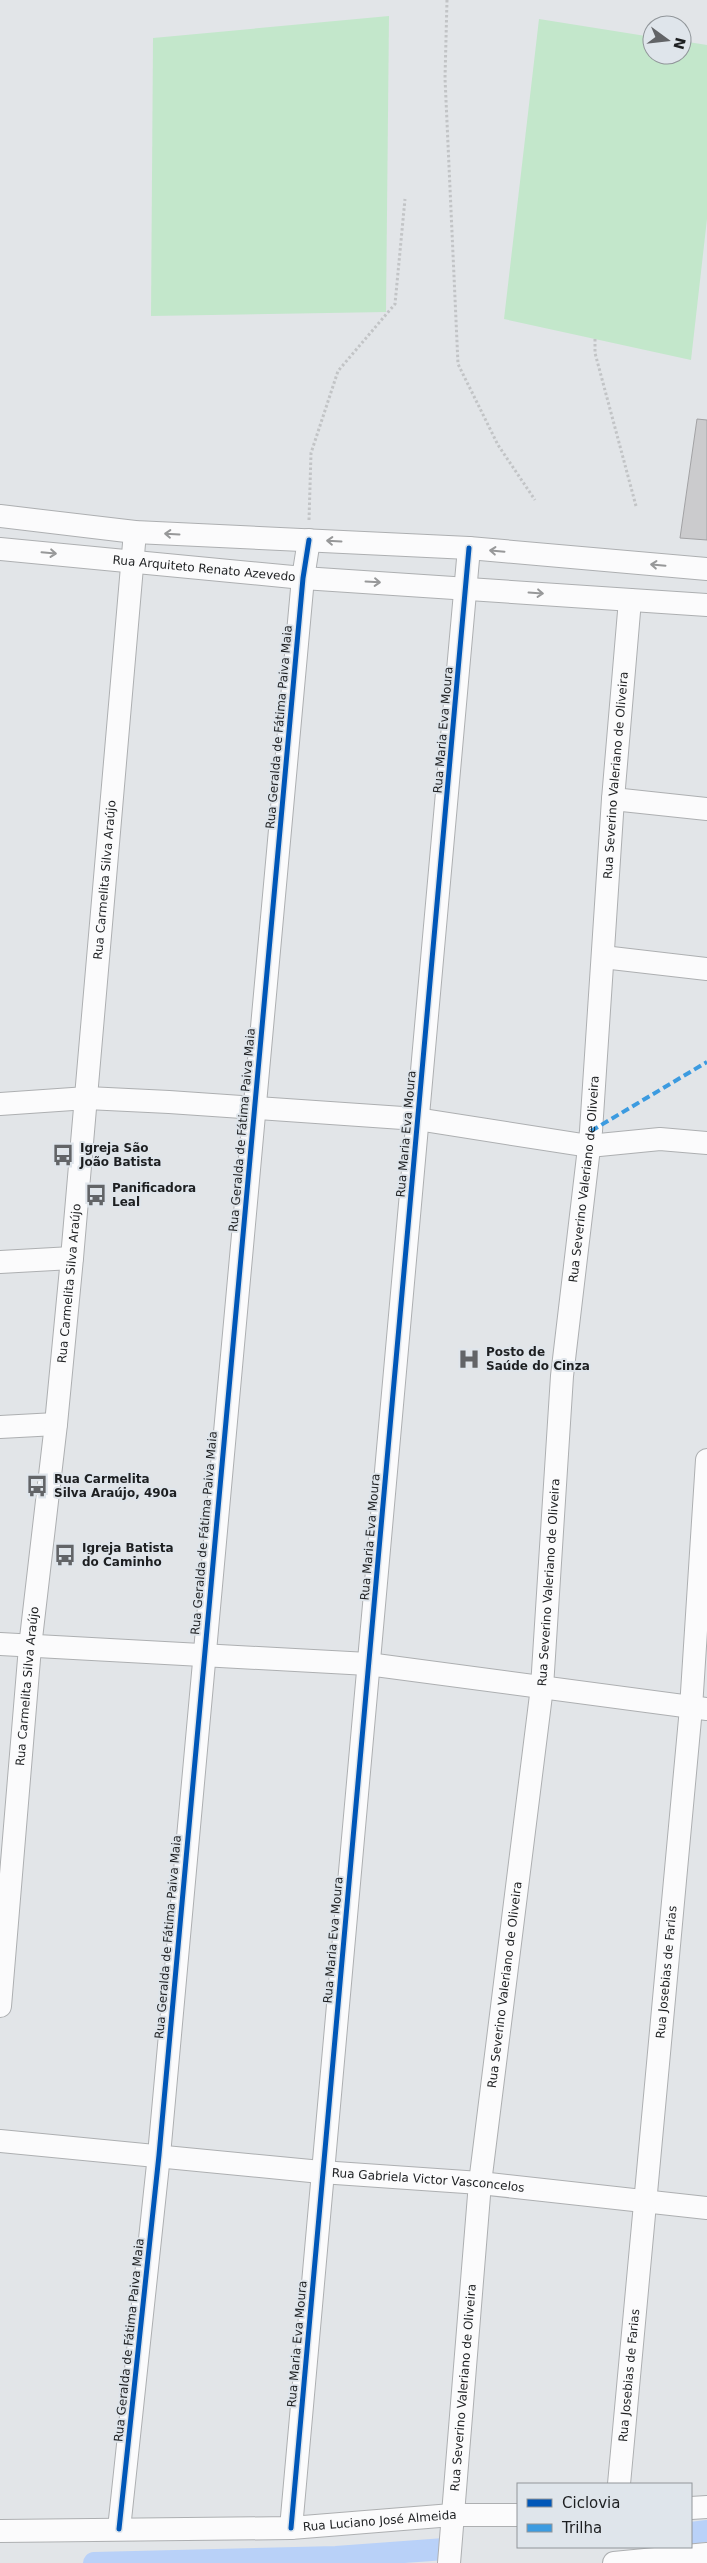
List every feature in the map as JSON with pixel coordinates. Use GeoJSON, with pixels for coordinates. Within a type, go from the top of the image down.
{"type":"FeatureCollection","features":[{"type":"Feature","properties":{"kind":"street"},"geometry":{"type":"LineString","coordinates":[[0,516],[135,532],[469,548],[707,570]]}},
{"type":"Feature","properties":{"kind":"street","name":"Rua Carmelita Silva Araújo"},"geometry":{"type":"LineString","coordinates":[[0,2006],[30,1646],[56,1424],[87,1098],[135,532]]}},
{"type":"Feature","properties":{"kind":"street","name":"Rua Geralda de Fátima Paiva Maia"},"geometry":{"type":"LineString","coordinates":[[119,2529],[158,2155],[303,578],[309,540]]}},
{"type":"Feature","properties":{"kind":"street","name":"Rua Arquiteto Renato Azevedo"},"geometry":{"type":"LineString","coordinates":[[0,548],[303,578],[707,605]]}},
{"type":"Feature","properties":{"kind":"street","name":"Rua Maria Eva Moura"},"geometry":{"type":"LineString","coordinates":[[291,2528],[321,2172],[469,548]]}},
{"type":"Feature","properties":{"kind":"street","name":"Rua Severino Valeriano de Oliveira"},"geometry":{"type":"LineString","coordinates":[[449,2563],[480,2183],[542,1687],[562,1376],[589,1146],[613,799],[630,600]]}},
{"type":"Feature","properties":{"kind":"street"},"geometry":{"type":"LineString","coordinates":[[613,799],[707,809]]}},
{"type":"Feature","properties":{"kind":"street"},"geometry":{"type":"LineString","coordinates":[[602,957],[707,968]]}},
{"type":"Feature","properties":{"kind":"street"},"geometry":{"type":"LineString","coordinates":[[0,1104],[87,1098],[418,1119],[589,1146],[660,1139],[707,1143]]}},
{"type":"Feature","properties":{"kind":"street"},"geometry":{"type":"LineString","coordinates":[[0,1262],[72,1258]]}},
{"type":"Feature","properties":{"kind":"street"},"geometry":{"type":"LineString","coordinates":[[0,1427],[56,1424]]}},
{"type":"Feature","properties":{"kind":"street","name":"Rua Josebias de Farias"},"geometry":{"type":"LineString","coordinates":[[619,2483],[646,2201],[699,1708],[707,1460]]}},
{"type":"Feature","properties":{"kind":"street"},"geometry":{"type":"LineString","coordinates":[[0,1644],[368,1664],[699,1708]]}},
{"type":"Feature","properties":{"kind":"street","name":"Rua Gabriela Victor Vasconcelos"},"geometry":{"type":"LineString","coordinates":[[0,2141],[321,2172],[480,2183],[707,2208]]}},
{"type":"Feature","properties":{"kind":"street"},"geometry":{"type":"LineString","coordinates":[[692,2508],[707,2507]]}},
{"type":"Feature","properties":{"kind":"street","name":"Rua Luciano José Almeida"},"geometry":{"type":"LineString","coordinates":[[0,2531],[291,2528],[452,2515],[517,2514]]}},
{"type":"Feature","properties":{"kind":"street"},"geometry":{"type":"LineString","coordinates":[[607,2563],[610,2548]]}},
{"type":"Feature","properties":{"kind":"street"},"geometry":{"type":"LineString","coordinates":[[614,2563],[656,2562],[707,2554]]}},
{"type":"Feature","properties":{"kind":"path"},"geometry":{"type":"LineString","coordinates":[[447,0],[445,78],[458,364],[498,444],[535,500]]}},
{"type":"Feature","properties":{"kind":"path"},"geometry":{"type":"LineString","coordinates":[[309,540],[311,453],[338,371],[395,304],[405,199]]}},
{"type":"Feature","properties":{"kind":"path"},"geometry":{"type":"LineString","coordinates":[[595,339],[595,353],[636,506]]}},
{"type":"Feature","properties":{"kind":"green space"},"geometry":{"type":"Polygon","coordinates":[[[389,16],[386,312],[151,316],[153,38],[389,16]]]}},
{"type":"Feature","properties":{"kind":"green space"},"geometry":{"type":"Polygon","coordinates":[[[539,19],[642,35],[642,65],[692,65],[692,43],[707,45],[707,219],[691,360],[504,319],[539,19]]]}},
{"type":"Feature","properties":{"kind":"building"},"geometry":{"type":"Polygon","coordinates":[[[697,419],[707,420],[707,540],[680,538],[697,419]]]}},
{"type":"Feature","properties":{"kind":"waterway"},"geometry":{"type":"LineString","coordinates":[[692,2533],[707,2531]]}},
{"type":"Feature","properties":{"kind":"waterway"},"geometry":{"type":"LineString","coordinates":[[94,2563],[336,2557],[445,2549]]}},
{"type":"Feature","properties":{"kind":"marked path"},"geometry":{"type":"LineString","coordinates":[[591,1131],[707,1062]]}},
{"type":"Feature","properties":{"kind":"cycle path"},"geometry":{"type":"LineString","coordinates":[[119,2529],[159,2155],[303,578],[309,540]]}},
{"type":"Feature","properties":{"kind":"cycle path"},"geometry":{"type":"LineString","coordinates":[[291,2528],[469,548]]}},
{"type":"Feature","properties":{"kind":"place","name":"Igreja São João Batista"},"geometry":{"type":"Point","coordinates":[63,1155]}},
{"type":"Feature","properties":{"kind":"place","name":"Panificadora Leal"},"geometry":{"type":"Point","coordinates":[96,1195]}},
{"type":"Feature","properties":{"kind":"place","name":"Posto de Saúde do Cinza"},"geometry":{"type":"Point","coordinates":[469,1359]}},
{"type":"Feature","properties":{"kind":"place","name":"Rua Carmelita Silva Araújo, 490a"},"geometry":{"type":"Point","coordinates":[37,1486]}},
{"type":"Feature","properties":{"kind":"place","name":"Igreja Batista do Caminho"},"geometry":{"type":"Point","coordinates":[65,1555]}}]}
